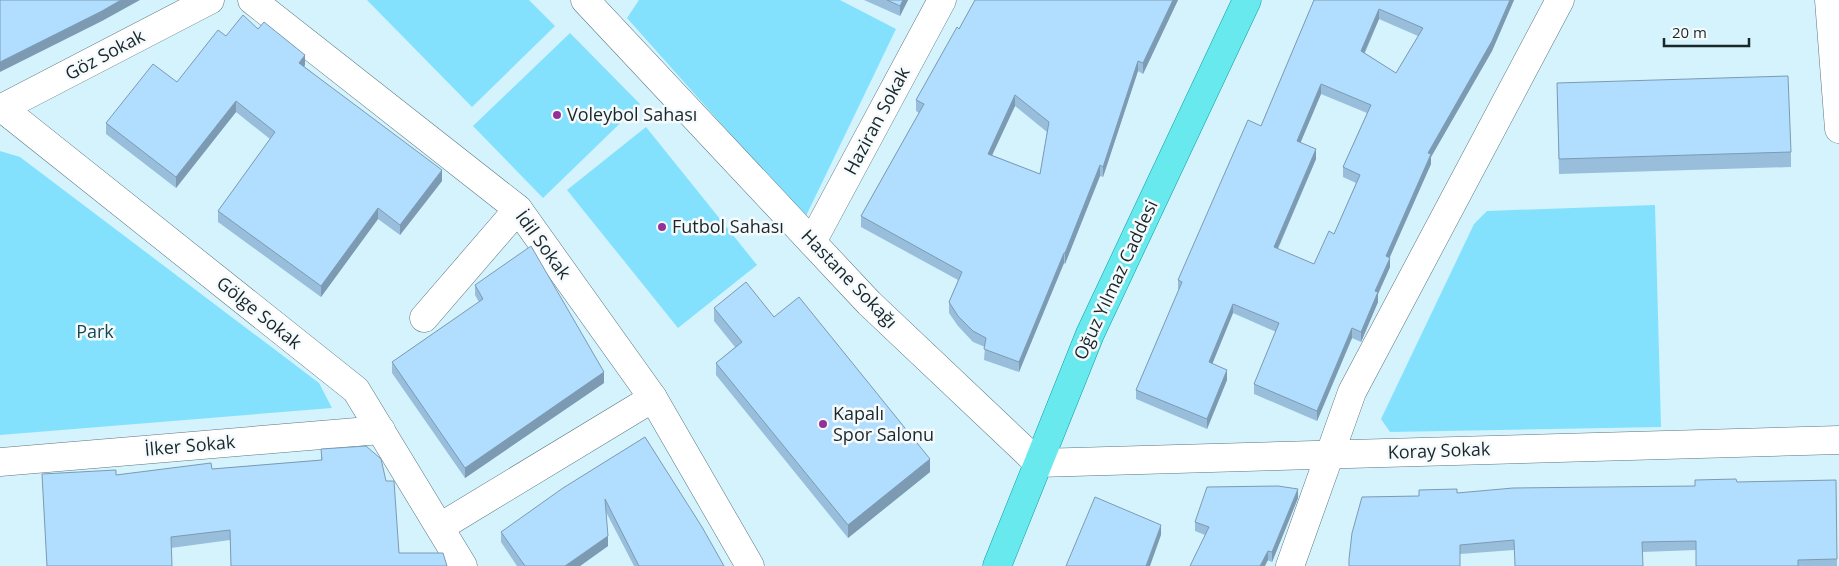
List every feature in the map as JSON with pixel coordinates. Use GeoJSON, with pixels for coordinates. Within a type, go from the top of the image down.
{"type":"FeatureCollection","features":[{"type":"Feature","properties":{"kind":"main road","name":"Oğuz Yılmaz Caddesi"},"geometry":{"type":"LineString","coordinates":[[997,566],[1090,334],[1247,0]]}},
{"type":"Feature","properties":{"kind":"street","name":"Göz Sokak"},"geometry":{"type":"LineString","coordinates":[[1,109],[210,0]]}},
{"type":"Feature","properties":{"kind":"street","name":"İdil Sokak"},"geometry":{"type":"LineString","coordinates":[[252,0],[518,209],[653,398],[750,566]]}},
{"type":"Feature","properties":{"kind":"street","name":"Haziran Sokak"},"geometry":{"type":"LineString","coordinates":[[812,242],[942,0]]}},
{"type":"Feature","properties":{"kind":"street"},"geometry":{"type":"LineString","coordinates":[[1290,566],[1352,392],[1560,0]]}},
{"type":"Feature","properties":{"kind":"street"},"geometry":{"type":"LineString","coordinates":[[1829,0],[1839,129]]}},
{"type":"Feature","properties":{"kind":"street","name":"Hastane Sokağı"},"geometry":{"type":"LineString","coordinates":[[600,6],[869,303],[1038,463]]}},
{"type":"Feature","properties":{"kind":"street","name":"Gölge Sokak"},"geometry":{"type":"LineString","coordinates":[[1,109],[356,390],[463,566]]}},
{"type":"Feature","properties":{"kind":"street"},"geometry":{"type":"LineString","coordinates":[[424,318],[518,209]]}},
{"type":"Feature","properties":{"kind":"street"},"geometry":{"type":"LineString","coordinates":[[440,527],[653,398]]}},
{"type":"Feature","properties":{"kind":"street","name":"İlker Sokak"},"geometry":{"type":"LineString","coordinates":[[0,462],[381,430]]}},
{"type":"Feature","properties":{"kind":"street","name":"Koray Sokak"},"geometry":{"type":"LineString","coordinates":[[1038,463],[1839,440]]}},
{"type":"Feature","properties":{"kind":"green space"},"geometry":{"type":"Polygon","coordinates":[[[367,0],[529,0],[555,26],[472,107],[367,0]]]}},
{"type":"Feature","properties":{"kind":"green space"},"geometry":{"type":"Polygon","coordinates":[[[639,0],[840,0],[896,29],[805,218],[627,18],[639,0]]]}},
{"type":"Feature","properties":{"kind":"green space","name":"Voleybol Sahası"},"geometry":{"type":"Polygon","coordinates":[[[570,33],[640,104],[543,198],[473,126],[570,33]]]}},
{"type":"Feature","properties":{"kind":"green space","name":"Futbol Sahası"},"geometry":{"type":"Polygon","coordinates":[[[646,127],[757,265],[678,328],[567,190],[646,127]]]}},
{"type":"Feature","properties":{"kind":"green space","name":"Park"},"geometry":{"type":"Polygon","coordinates":[[[0,151],[20,157],[319,383],[332,408],[0,435],[0,151]]]}},
{"type":"Feature","properties":{"kind":"green space"},"geometry":{"type":"Polygon","coordinates":[[[1655,205],[1661,427],[1390,432],[1381,419],[1474,224],[1487,211],[1655,205]]]}},
{"type":"Feature","properties":{"kind":"building"},"geometry":{"type":"Polygon","coordinates":[[[0,0],[121,0],[0,62],[0,0]]]}},
{"type":"Feature","properties":{"kind":"building"},"geometry":{"type":"Polygon","coordinates":[[[887,0],[903,0],[900,6],[887,0]]]}},
{"type":"Feature","properties":{"kind":"building"},"geometry":{"type":"Polygon","coordinates":[[[975,0],[1173,0],[1143,63],[1138,61],[1103,167],[1100,165],[1019,362],[984,349],[986,338],[973,331],[958,316],[949,302],[962,272],[861,216],[924,104],[916,100],[957,27],[959,29],[975,0]],[[1015,95],[988,154],[1040,174],[1049,122],[1015,95]]]}},
{"type":"Feature","properties":{"kind":"building"},"geometry":{"type":"Polygon","coordinates":[[[1314,0],[1510,0],[1492,41],[1428,153],[1431,154],[1386,256],[1390,258],[1375,291],[1378,292],[1361,332],[1352,328],[1317,411],[1254,384],[1279,323],[1233,304],[1209,362],[1227,370],[1207,419],[1136,390],[1182,282],[1178,280],[1248,120],[1261,126],[1314,0]],[[1379,9],[1361,51],[1396,73],[1423,28],[1379,9]],[[1321,84],[1297,141],[1316,149],[1274,247],[1314,264],[1329,231],[1334,234],[1360,175],[1343,167],[1371,105],[1321,84]]]}},
{"type":"Feature","properties":{"kind":"building"},"geometry":{"type":"Polygon","coordinates":[[[243,15],[258,29],[264,22],[305,55],[299,63],[442,170],[400,225],[378,208],[321,286],[218,211],[275,132],[236,101],[176,177],[106,123],[153,64],[177,82],[218,30],[226,36],[243,15]]]}},
{"type":"Feature","properties":{"kind":"building"},"geometry":{"type":"Polygon","coordinates":[[[1788,76],[1791,152],[1559,159],[1557,83],[1788,76]]]}},
{"type":"Feature","properties":{"kind":"building"},"geometry":{"type":"Polygon","coordinates":[[[531,246],[604,372],[465,468],[392,362],[483,299],[475,285],[531,246]]]}},
{"type":"Feature","properties":{"kind":"building","name":"Kapalı Spor Salonu"},"geometry":{"type":"Polygon","coordinates":[[[746,282],[774,317],[799,297],[930,459],[848,525],[716,363],[742,342],[714,308],[746,282]]]}},
{"type":"Feature","properties":{"kind":"building"},"geometry":{"type":"Polygon","coordinates":[[[645,437],[702,527],[724,566],[639,566],[605,499],[608,536],[565,566],[525,566],[501,532],[563,488],[645,437]]]}},
{"type":"Feature","properties":{"kind":"building"},"geometry":{"type":"Polygon","coordinates":[[[366,446],[381,459],[386,481],[394,481],[399,553],[443,553],[447,566],[231,566],[230,530],[171,537],[172,566],[47,566],[42,474],[116,470],[116,475],[211,463],[212,469],[322,460],[321,449],[366,446]]]}},
{"type":"Feature","properties":{"kind":"building"},"geometry":{"type":"Polygon","coordinates":[[[1736,479],[1737,482],[1836,480],[1837,559],[1798,560],[1798,566],[1696,566],[1696,541],[1642,542],[1643,566],[1515,566],[1514,540],[1460,545],[1460,566],[1349,566],[1352,533],[1362,497],[1419,496],[1419,490],[1457,489],[1457,493],[1513,488],[1695,486],[1695,480],[1736,479]]]}},
{"type":"Feature","properties":{"kind":"building"},"geometry":{"type":"Polygon","coordinates":[[[1278,486],[1298,489],[1272,552],[1268,551],[1260,566],[1190,566],[1209,527],[1195,522],[1207,487],[1278,486]]]}},
{"type":"Feature","properties":{"kind":"building"},"geometry":{"type":"Polygon","coordinates":[[[1095,497],[1161,525],[1146,566],[1066,566],[1095,497]]]}},
{"type":"Feature","properties":{"kind":"place","name":"Voleybol Sahası"},"geometry":{"type":"Point","coordinates":[557,115]}},
{"type":"Feature","properties":{"kind":"place","name":"Futbol Sahası"},"geometry":{"type":"Point","coordinates":[662,227]}},
{"type":"Feature","properties":{"kind":"place","name":"Kapalı Spor Salonu"},"geometry":{"type":"Point","coordinates":[823,424]}}]}
